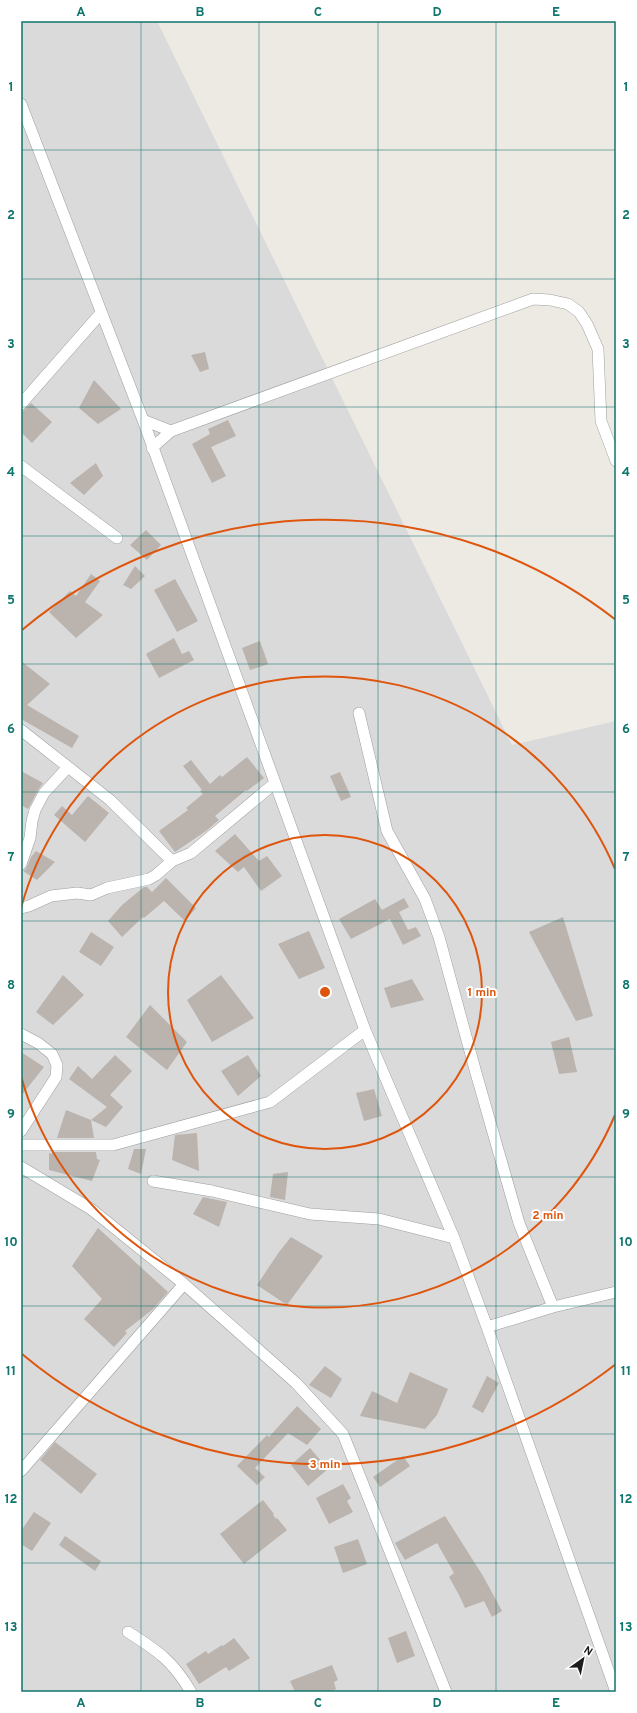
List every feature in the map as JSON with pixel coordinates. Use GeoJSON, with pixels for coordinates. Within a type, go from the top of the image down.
{"type":"FeatureCollection","features":[{"type":"Feature","properties":{"kind":"street"},"geometry":{"type":"LineString","coordinates":[[21,104],[143,420],[365,1030],[454,1238],[616,1692]]}},
{"type":"Feature","properties":{"kind":"street"},"geometry":{"type":"LineString","coordinates":[[152,448],[171,432],[533,299],[550,300],[568,304],[579,312],[587,324],[598,349],[601,421],[616,461]]}},
{"type":"Feature","properties":{"kind":"street"},"geometry":{"type":"LineString","coordinates":[[21,404],[101,313]]}},
{"type":"Feature","properties":{"kind":"street"},"geometry":{"type":"LineString","coordinates":[[143,420],[171,432]]}},
{"type":"Feature","properties":{"kind":"street"},"geometry":{"type":"LineString","coordinates":[[21,466],[117,538]]}},
{"type":"Feature","properties":{"kind":"street"},"geometry":{"type":"LineString","coordinates":[[359,713],[387,831],[425,899],[439,937],[476,1074],[519,1222],[553,1308]]}},
{"type":"Feature","properties":{"kind":"street"},"geometry":{"type":"LineString","coordinates":[[21,730],[110,800],[172,861]]}},
{"type":"Feature","properties":{"kind":"street"},"geometry":{"type":"LineString","coordinates":[[21,864],[30,838],[35,810],[44,793],[68,767]]}},
{"type":"Feature","properties":{"kind":"street"},"geometry":{"type":"LineString","coordinates":[[21,908],[51,896],[77,893],[91,894],[107,888],[142,881],[156,875],[172,861],[191,853],[275,783]]}},
{"type":"Feature","properties":{"kind":"street"},"geometry":{"type":"LineString","coordinates":[[21,1145],[113,1145],[270,1102],[365,1030]]}},
{"type":"Feature","properties":{"kind":"street"},"geometry":{"type":"LineString","coordinates":[[21,1034],[38,1043],[52,1054],[57,1065],[56,1077],[21,1131]]}},
{"type":"Feature","properties":{"kind":"street"},"geometry":{"type":"LineString","coordinates":[[21,1167],[91,1209],[184,1284],[296,1383],[343,1434],[446,1692]]}},
{"type":"Feature","properties":{"kind":"street"},"geometry":{"type":"LineString","coordinates":[[152,1181],[212,1191],[310,1214],[379,1219],[454,1238]]}},
{"type":"Feature","properties":{"kind":"street"},"geometry":{"type":"LineString","coordinates":[[21,1471],[184,1284]]}},
{"type":"Feature","properties":{"kind":"street"},"geometry":{"type":"LineString","coordinates":[[487,1327],[616,1292]]}},
{"type":"Feature","properties":{"kind":"street"},"geometry":{"type":"LineString","coordinates":[[128,1632],[166,1658],[180,1674],[191,1692]]}},
{"type":"Feature","properties":{"kind":"shaded area"},"geometry":{"type":"Polygon","coordinates":[[[21,21],[157,21],[512,745],[616,721],[616,1692],[21,1692],[21,21]]]}},
{"type":"Feature","properties":{"kind":"building"},"geometry":{"type":"Polygon","coordinates":[[[205,352],[209,369],[200,372],[191,355],[205,352]]]}},
{"type":"Feature","properties":{"kind":"building"},"geometry":{"type":"Polygon","coordinates":[[[94,380],[121,409],[98,424],[79,408],[94,380]]]}},
{"type":"Feature","properties":{"kind":"building"},"geometry":{"type":"Polygon","coordinates":[[[31,403],[52,422],[32,443],[21,432],[21,413],[31,403]]]}},
{"type":"Feature","properties":{"kind":"building"},"geometry":{"type":"Polygon","coordinates":[[[228,420],[236,436],[211,447],[226,476],[212,483],[192,444],[210,434],[208,429],[228,420]]]}},
{"type":"Feature","properties":{"kind":"building"},"geometry":{"type":"Polygon","coordinates":[[[96,463],[103,476],[84,495],[70,483],[96,463]]]}},
{"type":"Feature","properties":{"kind":"building"},"geometry":{"type":"Polygon","coordinates":[[[146,530],[161,545],[147,560],[130,545],[146,530]]]}},
{"type":"Feature","properties":{"kind":"building"},"geometry":{"type":"Polygon","coordinates":[[[135,566],[145,576],[131,589],[123,585],[135,566]]]}},
{"type":"Feature","properties":{"kind":"building"},"geometry":{"type":"Polygon","coordinates":[[[91,574],[100,581],[85,602],[103,615],[76,638],[49,612],[70,591],[76,596],[91,574]]]}},
{"type":"Feature","properties":{"kind":"building"},"geometry":{"type":"Polygon","coordinates":[[[175,579],[198,621],[177,632],[154,590],[175,579]]]}},
{"type":"Feature","properties":{"kind":"building"},"geometry":{"type":"Polygon","coordinates":[[[174,638],[182,654],[189,651],[194,660],[159,678],[146,654],[174,638]]]}},
{"type":"Feature","properties":{"kind":"building"},"geometry":{"type":"Polygon","coordinates":[[[260,641],[268,664],[250,670],[242,648],[260,641]]]}},
{"type":"Feature","properties":{"kind":"building"},"geometry":{"type":"Polygon","coordinates":[[[21,661],[50,684],[27,705],[79,736],[72,748],[21,719],[21,661]]]}},
{"type":"Feature","properties":{"kind":"building"},"geometry":{"type":"Polygon","coordinates":[[[247,757],[264,778],[247,791],[246,790],[215,816],[219,820],[206,831],[175,852],[159,831],[188,810],[186,808],[203,794],[200,791],[202,790],[183,766],[191,760],[210,784],[220,775],[222,777],[247,757]]]}},
{"type":"Feature","properties":{"kind":"building"},"geometry":{"type":"Polygon","coordinates":[[[21,771],[43,783],[28,809],[21,805],[21,771]]]}},
{"type":"Feature","properties":{"kind":"building"},"geometry":{"type":"Polygon","coordinates":[[[340,772],[351,797],[341,801],[330,776],[340,772]]]}},
{"type":"Feature","properties":{"kind":"building"},"geometry":{"type":"Polygon","coordinates":[[[88,796],[109,813],[85,842],[54,815],[62,806],[72,815],[88,796]]]}},
{"type":"Feature","properties":{"kind":"building"},"geometry":{"type":"Polygon","coordinates":[[[235,834],[259,861],[267,856],[282,876],[261,891],[244,867],[238,872],[215,851],[235,834]]]}},
{"type":"Feature","properties":{"kind":"building"},"geometry":{"type":"Polygon","coordinates":[[[36,851],[55,862],[37,880],[23,871],[26,869],[31,857],[36,851]]]}},
{"type":"Feature","properties":{"kind":"building"},"geometry":{"type":"Polygon","coordinates":[[[166,878],[196,908],[185,921],[164,901],[144,918],[143,917],[122,937],[108,921],[122,905],[144,887],[147,887],[152,892],[166,878]]]}},
{"type":"Feature","properties":{"kind":"building"},"geometry":{"type":"Polygon","coordinates":[[[404,898],[409,907],[399,912],[408,930],[416,927],[421,936],[403,945],[390,919],[351,939],[339,919],[375,899],[382,910],[404,898]]]}},
{"type":"Feature","properties":{"kind":"building"},"geometry":{"type":"Polygon","coordinates":[[[563,917],[593,1016],[576,1021],[529,932],[563,917]]]}},
{"type":"Feature","properties":{"kind":"building"},"geometry":{"type":"Polygon","coordinates":[[[309,931],[325,968],[299,979],[278,944],[309,931]]]}},
{"type":"Feature","properties":{"kind":"building"},"geometry":{"type":"Polygon","coordinates":[[[91,932],[114,947],[101,966],[79,952],[91,932]]]}},
{"type":"Feature","properties":{"kind":"building"},"geometry":{"type":"Polygon","coordinates":[[[63,975],[84,995],[53,1025],[36,1012],[63,975]]]}},
{"type":"Feature","properties":{"kind":"building"},"geometry":{"type":"Polygon","coordinates":[[[221,975],[254,1018],[212,1042],[187,1000],[221,975]]]}},
{"type":"Feature","properties":{"kind":"building"},"geometry":{"type":"Polygon","coordinates":[[[412,979],[424,1000],[391,1008],[384,988],[412,979]]]}},
{"type":"Feature","properties":{"kind":"building"},"geometry":{"type":"Polygon","coordinates":[[[150,1005],[187,1042],[167,1070],[126,1037],[150,1005]]]}},
{"type":"Feature","properties":{"kind":"building"},"geometry":{"type":"Polygon","coordinates":[[[569,1037],[577,1072],[559,1074],[551,1042],[569,1037]]]}},
{"type":"Feature","properties":{"kind":"building"},"geometry":{"type":"Polygon","coordinates":[[[21,1052],[44,1067],[21,1096],[21,1052]]]}},
{"type":"Feature","properties":{"kind":"building"},"geometry":{"type":"Polygon","coordinates":[[[115,1055],[132,1071],[110,1095],[123,1107],[106,1127],[91,1120],[107,1107],[69,1079],[78,1066],[92,1079],[115,1055]]]}},
{"type":"Feature","properties":{"kind":"building"},"geometry":{"type":"Polygon","coordinates":[[[248,1055],[261,1076],[238,1096],[221,1071],[248,1055]]]}},
{"type":"Feature","properties":{"kind":"building"},"geometry":{"type":"Polygon","coordinates":[[[374,1089],[382,1116],[364,1121],[356,1093],[374,1089]]]}},
{"type":"Feature","properties":{"kind":"building"},"geometry":{"type":"Polygon","coordinates":[[[66,1110],[91,1120],[94,1138],[57,1138],[66,1110]]]}},
{"type":"Feature","properties":{"kind":"building"},"geometry":{"type":"Polygon","coordinates":[[[197,1133],[199,1171],[172,1160],[175,1135],[197,1133]]]}},
{"type":"Feature","properties":{"kind":"building"},"geometry":{"type":"Polygon","coordinates":[[[134,1149],[146,1149],[141,1174],[128,1169],[134,1149]]]}},
{"type":"Feature","properties":{"kind":"building"},"geometry":{"type":"Polygon","coordinates":[[[52,1152],[96,1152],[97,1159],[100,1160],[92,1181],[49,1170],[49,1153],[52,1154],[52,1152]]]}},
{"type":"Feature","properties":{"kind":"building"},"geometry":{"type":"Polygon","coordinates":[[[288,1172],[285,1200],[270,1197],[273,1174],[288,1172]]]}},
{"type":"Feature","properties":{"kind":"building"},"geometry":{"type":"Polygon","coordinates":[[[203,1197],[227,1202],[219,1227],[193,1214],[203,1197]]]}},
{"type":"Feature","properties":{"kind":"building"},"geometry":{"type":"Polygon","coordinates":[[[98,1228],[168,1292],[152,1310],[125,1331],[127,1333],[114,1347],[84,1319],[102,1299],[72,1266],[98,1228]]]}},
{"type":"Feature","properties":{"kind":"building"},"geometry":{"type":"Polygon","coordinates":[[[291,1237],[323,1256],[287,1305],[257,1285],[291,1237]]]}},
{"type":"Feature","properties":{"kind":"building"},"geometry":{"type":"Polygon","coordinates":[[[325,1366],[342,1379],[331,1398],[309,1385],[325,1366]]]}},
{"type":"Feature","properties":{"kind":"building"},"geometry":{"type":"Polygon","coordinates":[[[410,1372],[448,1389],[437,1415],[425,1429],[360,1416],[372,1391],[397,1403],[410,1372]]]}},
{"type":"Feature","properties":{"kind":"building"},"geometry":{"type":"Polygon","coordinates":[[[487,1376],[499,1383],[483,1413],[472,1407],[487,1376]]]}},
{"type":"Feature","properties":{"kind":"building"},"geometry":{"type":"Polygon","coordinates":[[[297,1406],[321,1429],[307,1445],[288,1433],[255,1468],[265,1477],[257,1485],[237,1466],[267,1435],[269,1437],[297,1406]]]}},
{"type":"Feature","properties":{"kind":"building"},"geometry":{"type":"Polygon","coordinates":[[[55,1442],[97,1474],[81,1494],[40,1460],[55,1442]]]}},
{"type":"Feature","properties":{"kind":"building"},"geometry":{"type":"Polygon","coordinates":[[[310,1448],[328,1469],[308,1486],[291,1465],[310,1448]]]}},
{"type":"Feature","properties":{"kind":"building"},"geometry":{"type":"Polygon","coordinates":[[[403,1456],[410,1466],[380,1487],[373,1477],[403,1456]]]}},
{"type":"Feature","properties":{"kind":"building"},"geometry":{"type":"Polygon","coordinates":[[[343,1484],[351,1498],[347,1501],[353,1512],[329,1524],[316,1498],[343,1484]]]}},
{"type":"Feature","properties":{"kind":"building"},"geometry":{"type":"Polygon","coordinates":[[[263,1500],[276,1519],[277,1518],[287,1530],[244,1564],[220,1534],[263,1500]]]}},
{"type":"Feature","properties":{"kind":"building"},"geometry":{"type":"Polygon","coordinates":[[[34,1512],[51,1523],[32,1551],[21,1544],[21,1531],[34,1512]]]}},
{"type":"Feature","properties":{"kind":"building"},"geometry":{"type":"Polygon","coordinates":[[[445,1516],[483,1576],[502,1611],[492,1617],[484,1601],[465,1608],[449,1577],[454,1573],[437,1543],[405,1560],[395,1543],[445,1516]]]}},
{"type":"Feature","properties":{"kind":"building"},"geometry":{"type":"Polygon","coordinates":[[[65,1536],[101,1561],[95,1571],[59,1545],[65,1536]]]}},
{"type":"Feature","properties":{"kind":"building"},"geometry":{"type":"Polygon","coordinates":[[[358,1539],[367,1564],[343,1573],[334,1547],[358,1539]]]}},
{"type":"Feature","properties":{"kind":"building"},"geometry":{"type":"Polygon","coordinates":[[[406,1631],[415,1656],[397,1663],[388,1638],[406,1631]]]}},
{"type":"Feature","properties":{"kind":"building"},"geometry":{"type":"Polygon","coordinates":[[[234,1638],[250,1658],[229,1671],[226,1667],[199,1684],[186,1664],[206,1651],[208,1654],[234,1638]]]}},
{"type":"Feature","properties":{"kind":"building"},"geometry":{"type":"Polygon","coordinates":[[[332,1665],[338,1680],[334,1682],[336,1689],[330,1692],[295,1692],[290,1681],[332,1665]]]}}]}
